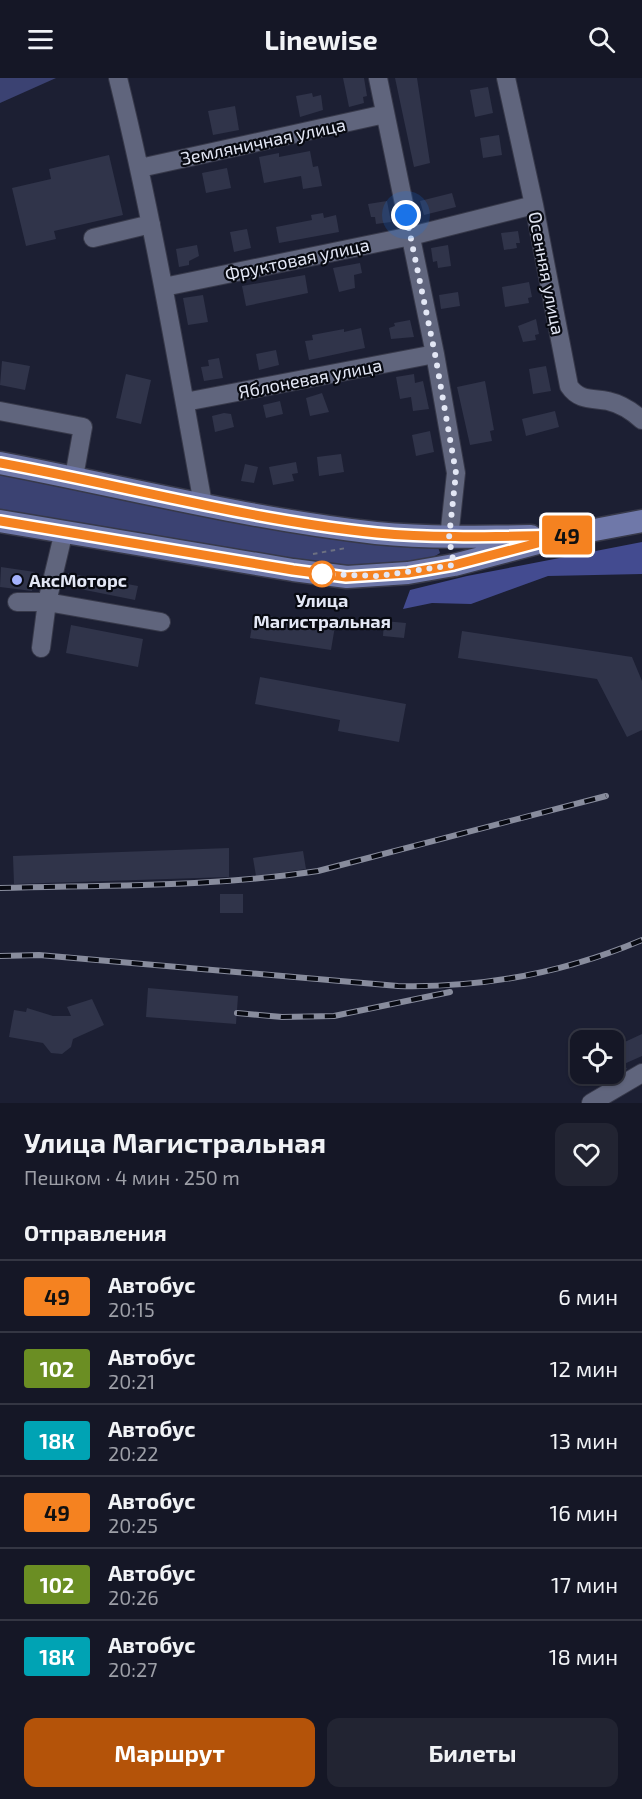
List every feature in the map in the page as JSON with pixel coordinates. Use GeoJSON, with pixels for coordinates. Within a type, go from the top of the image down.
{"type":"FeatureCollection","features":[{"type":"Feature","properties":{"kind":"main road"},"geometry":{"type":"LineString","coordinates":[[0,463],[203,504],[376,533],[449,538],[568,535]]}},
{"type":"Feature","properties":{"kind":"main road"},"geometry":{"type":"LineString","coordinates":[[0,521],[346,577],[408,573],[454,565],[568,535],[642,521]]}},
{"type":"Feature","properties":{"kind":"main road"},"geometry":{"type":"LineString","coordinates":[[449,538],[454,565]]}},
{"type":"Feature","properties":{"kind":"street"},"geometry":{"type":"LineString","coordinates":[[118,78],[140,168],[164,286],[203,504]]}},
{"type":"Feature","properties":{"kind":"street"},"geometry":{"type":"LineString","coordinates":[[378,78],[435,354],[456,473],[449,538]]}},
{"type":"Feature","properties":{"kind":"street","name":"Осенняя улица"},"geometry":{"type":"LineString","coordinates":[[506,78],[569,386],[575,394],[583,398],[609,401],[632,411],[642,420]]}},
{"type":"Feature","properties":{"kind":"street","name":"Земляничная улица"},"geometry":{"type":"LineString","coordinates":[[140,168],[385,114]]}},
{"type":"Feature","properties":{"kind":"street","name":"Фруктовая улица"},"geometry":{"type":"LineString","coordinates":[[164,286],[411,236],[534,206]]}},
{"type":"Feature","properties":{"kind":"street"},"geometry":{"type":"LineString","coordinates":[[93,238],[151,224]]}},
{"type":"Feature","properties":{"kind":"street","name":"Яблоневая улица"},"geometry":{"type":"LineString","coordinates":[[184,402],[435,354]]}},
{"type":"Feature","properties":{"kind":"street"},"geometry":{"type":"LineString","coordinates":[[0,411],[83,426],[74,477]]}},
{"type":"Feature","properties":{"kind":"street"},"geometry":{"type":"LineString","coordinates":[[41,648],[47,602],[64,531]]}},
{"type":"Feature","properties":{"kind":"street"},"geometry":{"type":"LineString","coordinates":[[17,602],[47,602],[161,622]]}},
{"type":"Feature","properties":{"kind":"street"},"geometry":{"type":"LineString","coordinates":[[591,1103],[642,1073]]}},
{"type":"Feature","properties":{"kind":"path"},"geometry":{"type":"LineString","coordinates":[[306,555],[352,547]]}},
{"type":"Feature","properties":{"kind":"shaded area"},"geometry":{"type":"Polygon","coordinates":[[[0,78],[56,78],[0,103],[0,78]]]}},
{"type":"Feature","properties":{"kind":"shaded area"},"geometry":{"type":"Polygon","coordinates":[[[0,471],[438,547],[440,553],[430,559],[392,566],[331,566],[0,516],[0,471]]]}},
{"type":"Feature","properties":{"kind":"shaded area"},"geometry":{"type":"Polygon","coordinates":[[[642,542],[642,574],[548,576],[471,604],[432,603],[403,609],[410,590],[467,576],[642,542]]]}},
{"type":"Feature","properties":{"kind":"building"},"geometry":{"type":"Polygon","coordinates":[[[343,78],[364,78],[367,96],[363,97],[364,103],[349,107],[343,78]]]}},
{"type":"Feature","properties":{"kind":"building"},"geometry":{"type":"Polygon","coordinates":[[[395,78],[417,78],[430,163],[414,167],[395,78]]]}},
{"type":"Feature","properties":{"kind":"building"},"geometry":{"type":"Polygon","coordinates":[[[488,87],[493,113],[475,117],[470,90],[488,87]]]}},
{"type":"Feature","properties":{"kind":"building"},"geometry":{"type":"Polygon","coordinates":[[[312,93],[313,97],[321,95],[323,110],[300,117],[296,96],[312,93]]]}},
{"type":"Feature","properties":{"kind":"building"},"geometry":{"type":"Polygon","coordinates":[[[235,106],[239,130],[213,135],[208,111],[235,106]]]}},
{"type":"Feature","properties":{"kind":"building"},"geometry":{"type":"Polygon","coordinates":[[[499,135],[502,155],[483,158],[480,138],[499,135]]]}},
{"type":"Feature","properties":{"kind":"building"},"geometry":{"type":"Polygon","coordinates":[[[310,151],[313,167],[318,166],[322,186],[303,189],[301,176],[264,183],[259,157],[279,153],[279,157],[310,151]]]}},
{"type":"Feature","properties":{"kind":"building"},"geometry":{"type":"Polygon","coordinates":[[[109,155],[123,215],[54,231],[56,239],[26,246],[12,188],[51,179],[49,169],[109,155]]]}},
{"type":"Feature","properties":{"kind":"building"},"geometry":{"type":"Polygon","coordinates":[[[227,168],[231,188],[206,193],[202,173],[227,168]]]}},
{"type":"Feature","properties":{"kind":"building"},"geometry":{"type":"Polygon","coordinates":[[[452,193],[456,207],[424,215],[420,201],[452,193]]]}},
{"type":"Feature","properties":{"kind":"building"},"geometry":{"type":"Polygon","coordinates":[[[387,201],[391,222],[376,224],[375,217],[371,217],[368,204],[387,201]]]}},
{"type":"Feature","properties":{"kind":"building"},"geometry":{"type":"Polygon","coordinates":[[[323,213],[324,218],[336,215],[339,232],[279,243],[276,227],[312,220],[311,215],[323,213]]]}},
{"type":"Feature","properties":{"kind":"building"},"geometry":{"type":"Polygon","coordinates":[[[247,229],[251,248],[234,252],[230,232],[247,229]]]}},
{"type":"Feature","properties":{"kind":"building"},"geometry":{"type":"Polygon","coordinates":[[[518,231],[520,243],[516,243],[517,248],[504,250],[501,233],[518,231]]]}},
{"type":"Feature","properties":{"kind":"building"},"geometry":{"type":"Polygon","coordinates":[[[197,245],[199,256],[189,261],[189,265],[179,267],[176,249],[197,245]]]}},
{"type":"Feature","properties":{"kind":"building"},"geometry":{"type":"Polygon","coordinates":[[[448,245],[451,266],[438,268],[437,261],[433,262],[431,248],[448,245]]]}},
{"type":"Feature","properties":{"kind":"building"},"geometry":{"type":"Polygon","coordinates":[[[360,263],[362,273],[354,275],[355,288],[339,292],[333,268],[360,263]]]}},
{"type":"Feature","properties":{"kind":"building"},"geometry":{"type":"Polygon","coordinates":[[[305,275],[308,293],[246,306],[242,286],[305,275]]]}},
{"type":"Feature","properties":{"kind":"building"},"geometry":{"type":"Polygon","coordinates":[[[529,282],[532,297],[528,298],[529,303],[505,307],[502,287],[529,282]]]}},
{"type":"Feature","properties":{"kind":"building"},"geometry":{"type":"Polygon","coordinates":[[[458,292],[460,306],[441,309],[439,295],[458,292]]]}},
{"type":"Feature","properties":{"kind":"building"},"geometry":{"type":"Polygon","coordinates":[[[203,295],[208,322],[188,325],[183,298],[203,295]]]}},
{"type":"Feature","properties":{"kind":"building"},"geometry":{"type":"Polygon","coordinates":[[[536,319],[539,334],[535,335],[536,340],[523,342],[518,326],[536,319]]]}},
{"type":"Feature","properties":{"kind":"building"},"geometry":{"type":"Polygon","coordinates":[[[410,320],[414,337],[391,339],[389,328],[395,326],[394,323],[410,320]]]}},
{"type":"Feature","properties":{"kind":"building"},"geometry":{"type":"Polygon","coordinates":[[[361,328],[365,348],[309,360],[305,341],[313,340],[312,335],[361,328]]]}},
{"type":"Feature","properties":{"kind":"building"},"geometry":{"type":"Polygon","coordinates":[[[276,350],[279,365],[259,370],[256,354],[276,350]]]}},
{"type":"Feature","properties":{"kind":"building"},"geometry":{"type":"Polygon","coordinates":[[[219,358],[223,378],[204,381],[201,367],[209,366],[208,360],[219,358]]]}},
{"type":"Feature","properties":{"kind":"building"},"geometry":{"type":"Polygon","coordinates":[[[2,361],[30,366],[25,390],[0,385],[2,361]]]}},
{"type":"Feature","properties":{"kind":"building"},"geometry":{"type":"Polygon","coordinates":[[[546,366],[551,391],[533,394],[529,369],[546,366]]]}},
{"type":"Feature","properties":{"kind":"building"},"geometry":{"type":"Polygon","coordinates":[[[126,374],[151,380],[141,424],[116,418],[126,374]]]}},
{"type":"Feature","properties":{"kind":"building"},"geometry":{"type":"Polygon","coordinates":[[[414,374],[415,383],[423,381],[429,409],[413,411],[411,397],[400,399],[396,377],[414,374]]]}},
{"type":"Feature","properties":{"kind":"building"},"geometry":{"type":"Polygon","coordinates":[[[485,381],[494,430],[490,431],[492,441],[470,445],[457,387],[485,381]]]}},
{"type":"Feature","properties":{"kind":"building"},"geometry":{"type":"Polygon","coordinates":[[[322,393],[329,412],[310,416],[306,398],[322,393]]]}},
{"type":"Feature","properties":{"kind":"building"},"geometry":{"type":"Polygon","coordinates":[[[280,401],[283,414],[266,418],[263,405],[280,401]]]}},
{"type":"Feature","properties":{"kind":"building"},"geometry":{"type":"Polygon","coordinates":[[[555,411],[559,427],[526,436],[522,419],[555,411]]]}},
{"type":"Feature","properties":{"kind":"building"},"geometry":{"type":"Polygon","coordinates":[[[231,414],[234,427],[215,432],[212,416],[231,414]]]}},
{"type":"Feature","properties":{"kind":"building"},"geometry":{"type":"Polygon","coordinates":[[[430,431],[434,452],[416,456],[412,435],[430,431]]]}},
{"type":"Feature","properties":{"kind":"building"},"geometry":{"type":"Polygon","coordinates":[[[341,454],[344,472],[319,476],[317,457],[341,454]]]}},
{"type":"Feature","properties":{"kind":"building"},"geometry":{"type":"Polygon","coordinates":[[[296,462],[298,473],[292,474],[294,481],[273,485],[269,467],[296,462]]]}},
{"type":"Feature","properties":{"kind":"building"},"geometry":{"type":"Polygon","coordinates":[[[245,464],[258,467],[254,483],[241,481],[245,464]]]}},
{"type":"Feature","properties":{"kind":"building"},"geometry":{"type":"Polygon","coordinates":[[[1,567],[35,572],[32,591],[0,587],[1,567]]]}},
{"type":"Feature","properties":{"kind":"building"},"geometry":{"type":"Polygon","coordinates":[[[68,573],[138,586],[135,600],[65,586],[68,573]]]}},
{"type":"Feature","properties":{"kind":"building"},"geometry":{"type":"Polygon","coordinates":[[[254,614],[335,626],[331,650],[250,638],[254,614]]]}},
{"type":"Feature","properties":{"kind":"building"},"geometry":{"type":"Polygon","coordinates":[[[384,621],[406,623],[404,638],[383,636],[384,621]]]}},
{"type":"Feature","properties":{"kind":"building"},"geometry":{"type":"Polygon","coordinates":[[[71,625],[143,639],[138,667],[66,653],[71,625]]]}},
{"type":"Feature","properties":{"kind":"building"},"geometry":{"type":"Polygon","coordinates":[[[462,631],[632,657],[642,681],[642,730],[627,737],[597,679],[458,658],[462,631]]]}},
{"type":"Feature","properties":{"kind":"building"},"geometry":{"type":"Polygon","coordinates":[[[260,677],[406,704],[399,742],[338,731],[340,720],[255,704],[260,677]]]}},
{"type":"Feature","properties":{"kind":"building"},"geometry":{"type":"Polygon","coordinates":[[[229,848],[229,877],[14,884],[13,856],[229,848]]]}},
{"type":"Feature","properties":{"kind":"building"},"geometry":{"type":"Polygon","coordinates":[[[303,851],[306,869],[256,876],[253,858],[303,851]]]}},
{"type":"Feature","properties":{"kind":"building"},"geometry":{"type":"Polygon","coordinates":[[[220,894],[243,894],[243,913],[220,913],[220,894]]]}},
{"type":"Feature","properties":{"kind":"building"},"geometry":{"type":"Polygon","coordinates":[[[148,988],[238,996],[236,1024],[146,1017],[148,988]]]}},
{"type":"Feature","properties":{"kind":"building"},"geometry":{"type":"Polygon","coordinates":[[[92,999],[104,1025],[73,1039],[71,1047],[62,1054],[51,1053],[43,1043],[9,1037],[14,1010],[26,1012],[27,1008],[53,1016],[71,1016],[67,1007],[92,999]]]}},
{"type":"Feature","properties":{"kind":"building"},"geometry":{"type":"Polygon","coordinates":[[[642,1034],[642,1056],[624,1064],[624,1042],[642,1034]]]}},
{"type":"Feature","properties":{"kind":"railway"},"geometry":{"type":"LineString","coordinates":[[0,888],[200,883],[318,871],[606,796]]}},
{"type":"Feature","properties":{"kind":"railway"},"geometry":{"type":"LineString","coordinates":[[0,956],[39,955],[398,986],[430,986],[492,981],[553,970],[613,952],[642,940]]}},
{"type":"Feature","properties":{"kind":"railway"},"geometry":{"type":"LineString","coordinates":[[237,1013],[282,1017],[334,1016],[450,992]]}},
{"type":"Feature","properties":{"kind":"bus line","name":"49"},"geometry":{"type":"LineString","coordinates":[[0,463],[220,507],[376,533],[449,538],[568,535],[454,565],[408,573],[346,577],[0,521]]}},
{"type":"Feature","properties":{"kind":"place","name":"Улица Магистральная"},"geometry":{"type":"Point","coordinates":[322,574]}},
{"type":"Feature","properties":{"kind":"place","name":"АксМоторс"},"geometry":{"type":"Point","coordinates":[17,580]}},
{"type":"Feature","properties":{"kind":"route"},"geometry":{"type":"LineString","coordinates":[[322,574],[320,574],[346,577],[378,576],[454,565],[449,538],[456,473],[435,354],[406,215]]}}]}
